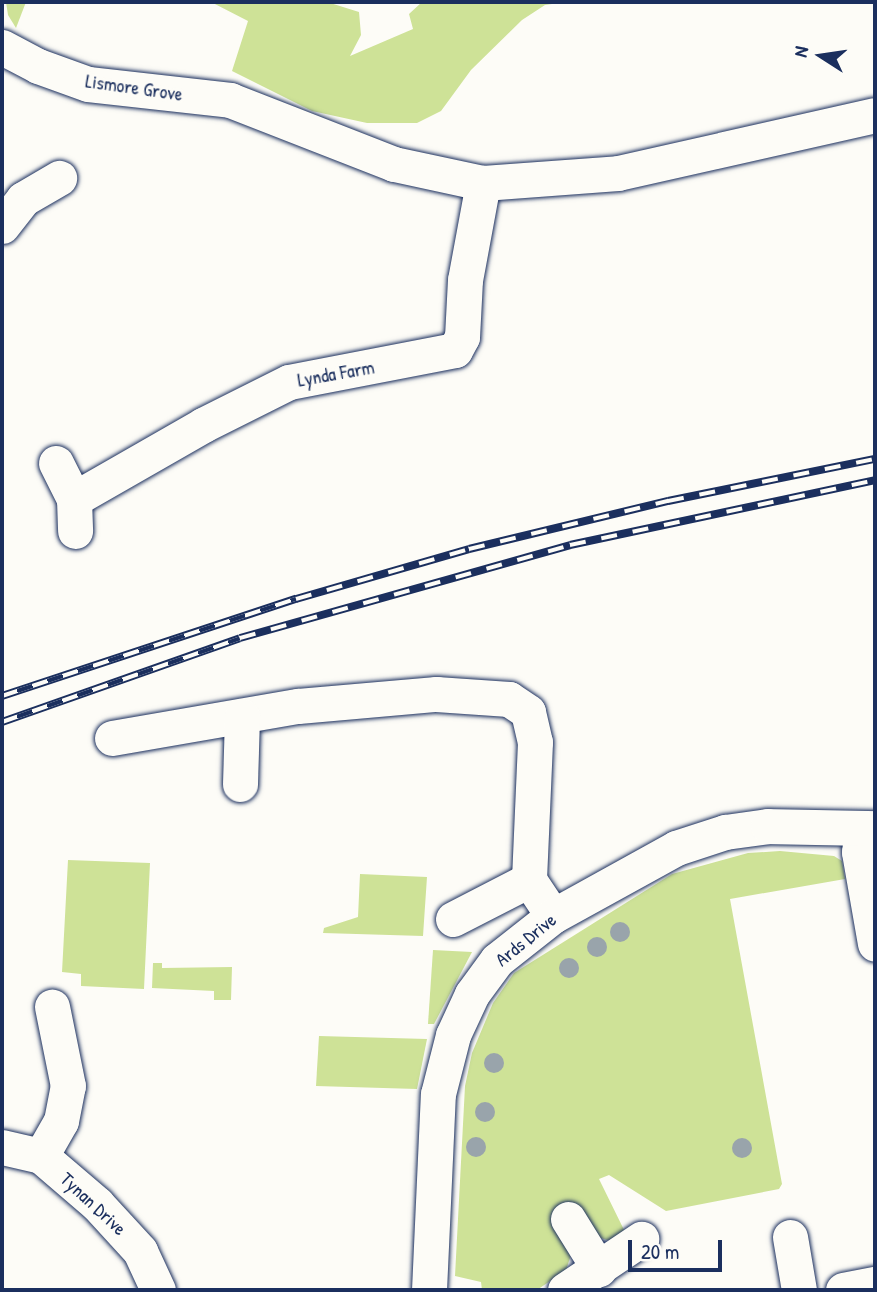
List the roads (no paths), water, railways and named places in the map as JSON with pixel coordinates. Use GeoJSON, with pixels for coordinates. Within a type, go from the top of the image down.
{"type":"FeatureCollection","features":[{"type":"Feature","properties":{"kind":"street","name":"Lismore Grove"},"geometry":{"type":"LineString","coordinates":[[2,47],[38,66],[88,84],[230,100],[394,164],[483,183]]}},
{"type":"Feature","properties":{"kind":"street"},"geometry":{"type":"LineString","coordinates":[[483,183],[618,173],[875,115]]}},
{"type":"Feature","properties":{"kind":"street"},"geometry":{"type":"LineString","coordinates":[[2,226],[23,199],[59,178]]}},
{"type":"Feature","properties":{"kind":"street","name":"Lynda Farm"},"geometry":{"type":"LineString","coordinates":[[55,463],[75,515],[192,430],[289,382],[455,350],[462,337],[465,280],[483,183]]}},
{"type":"Feature","properties":{"kind":"street"},"geometry":{"type":"LineString","coordinates":[[112,738],[242,716],[436,694],[509,699],[528,712],[535,742],[529,880],[553,916]]}},
{"type":"Feature","properties":{"kind":"street"},"geometry":{"type":"LineString","coordinates":[[240,784],[242,716]]}},
{"type":"Feature","properties":{"kind":"street","name":"Ards Drive"},"geometry":{"type":"LineString","coordinates":[[429,1290],[438,1094],[453,1035],[472,994],[497,960],[553,916],[676,848],[724,832],[768,826],[868,828]]}},
{"type":"Feature","properties":{"kind":"street"},"geometry":{"type":"LineString","coordinates":[[868,828],[859,852],[875,944]]}},
{"type":"Feature","properties":{"kind":"street"},"geometry":{"type":"LineString","coordinates":[[453,919],[529,880]]}},
{"type":"Feature","properties":{"kind":"street"},"geometry":{"type":"LineString","coordinates":[[41,1156],[61,1121],[68,1086],[52,1007]]}},
{"type":"Feature","properties":{"kind":"street","name":"Tynan Drive"},"geometry":{"type":"LineString","coordinates":[[2,1147],[41,1156],[114,1221],[140,1251],[158,1290]]}},
{"type":"Feature","properties":{"kind":"street"},"geometry":{"type":"LineString","coordinates":[[568,1219],[599,1269]]}},
{"type":"Feature","properties":{"kind":"street"},"geometry":{"type":"LineString","coordinates":[[790,1237],[799,1290]]}},
{"type":"Feature","properties":{"kind":"street"},"geometry":{"type":"LineString","coordinates":[[565,1290],[641,1239]]}},
{"type":"Feature","properties":{"kind":"street"},"geometry":{"type":"LineString","coordinates":[[843,1290],[875,1284]]}},
{"type":"Feature","properties":{"kind":"railway"},"geometry":{"type":"LineString","coordinates":[[2,696],[296,599],[469,549],[668,501],[875,459]]}},
{"type":"Feature","properties":{"kind":"railway"},"geometry":{"type":"LineString","coordinates":[[2,722],[240,638],[570,545],[875,480]]}}]}
